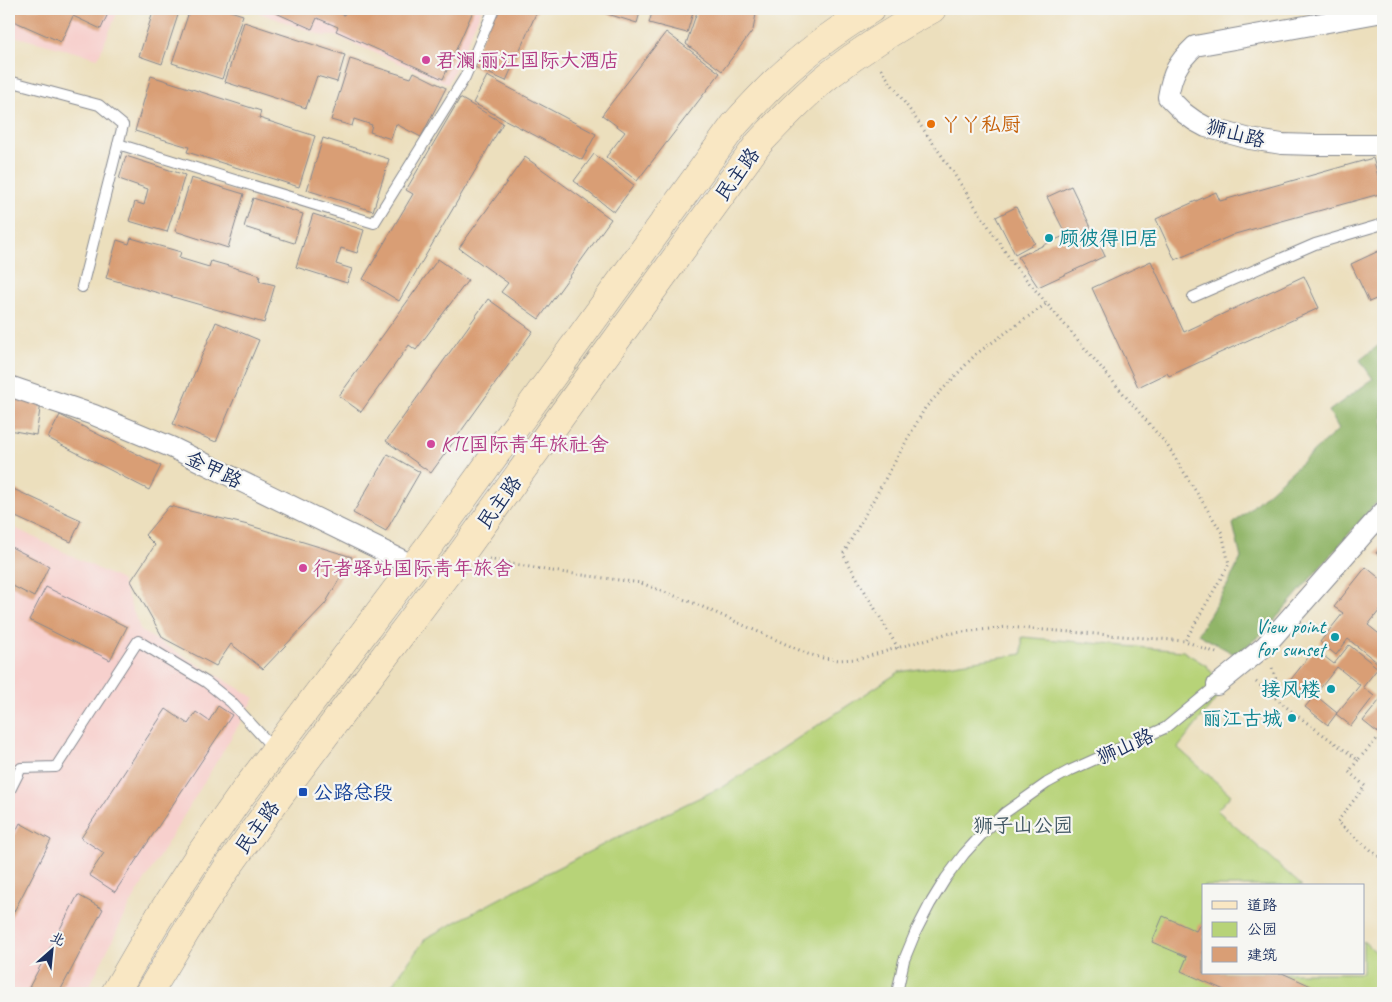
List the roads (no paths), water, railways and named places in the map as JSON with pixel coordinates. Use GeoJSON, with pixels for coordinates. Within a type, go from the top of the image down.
{"type":"FeatureCollection","features":[{"type":"Feature","properties":{"kind":"main road","name":"民主路"},"geometry":{"type":"LineString","coordinates":[[150,993],[225,871],[257,826],[462,553],[759,143],[828,76],[903,24],[932,9]]}},
{"type":"Feature","properties":{"kind":"main road","name":"民主路"},"geometry":{"type":"LineString","coordinates":[[115,993],[159,917],[243,793],[414,566],[735,124],[770,86],[858,11]]}},
{"type":"Feature","properties":{"kind":"street","name":"狮山路"},"geometry":{"type":"LineString","coordinates":[[1383,12],[1195,46],[1184,56],[1176,69],[1168,96],[1184,114],[1194,121],[1206,127],[1250,139],[1282,144],[1315,146],[1383,145]]}},
{"type":"Feature","properties":{"kind":"street","name":"金甲路"},"geometry":{"type":"LineString","coordinates":[[9,386],[94,415],[171,447],[414,566]]}},
{"type":"Feature","properties":{"kind":"street","name":"狮山路"},"geometry":{"type":"LineString","coordinates":[[1217,686],[1265,646],[1383,512]]}},
{"type":"Feature","properties":{"kind":"lane"},"geometry":{"type":"LineString","coordinates":[[118,144],[374,223],[465,77],[494,9]]}},
{"type":"Feature","properties":{"kind":"lane"},"geometry":{"type":"LineString","coordinates":[[9,82],[99,105],[123,125],[82,287]]}},
{"type":"Feature","properties":{"kind":"lane"},"geometry":{"type":"LineString","coordinates":[[1192,297],[1315,244],[1383,224]]}},
{"type":"Feature","properties":{"kind":"lane"},"geometry":{"type":"LineString","coordinates":[[9,792],[21,768],[56,767],[138,641],[206,682],[231,702],[276,750]]}},
{"type":"Feature","properties":{"kind":"lane","name":"狮山路"},"geometry":{"type":"LineString","coordinates":[[897,993],[904,960],[930,904],[964,854],[984,832],[1026,796],[1069,771],[1165,728],[1217,686]]}},
{"type":"Feature","properties":{"kind":"place","name":"君澜·丽江国际大酒店"},"geometry":{"type":"Point","coordinates":[426,60]}},
{"type":"Feature","properties":{"kind":"place","name":"丫丫私厨"},"geometry":{"type":"Point","coordinates":[931,124]}},
{"type":"Feature","properties":{"kind":"place","name":"顾彼得旧居"},"geometry":{"type":"Point","coordinates":[1049,238]}},
{"type":"Feature","properties":{"kind":"place","name":"KTL国际青年旅社舍"},"geometry":{"type":"Point","coordinates":[431,444]}},
{"type":"Feature","properties":{"kind":"place","name":"行者驿站国际青年旅舍"},"geometry":{"type":"Point","coordinates":[303,568]}},
{"type":"Feature","properties":{"kind":"place","name":"View point for sunset"},"geometry":{"type":"Point","coordinates":[1335,637]}},
{"type":"Feature","properties":{"kind":"place","name":"接风楼"},"geometry":{"type":"Point","coordinates":[1331,689]}},
{"type":"Feature","properties":{"kind":"place","name":"丽江古城"},"geometry":{"type":"Point","coordinates":[1292,718]}},
{"type":"Feature","properties":{"kind":"place","name":"公路总段"},"geometry":{"type":"Point","coordinates":[303,792]}},
{"type":"Feature","properties":{"kind":"park label","name":"狮子山公园"},"geometry":{"type":"Point","coordinates":[1023,825]}}]}
